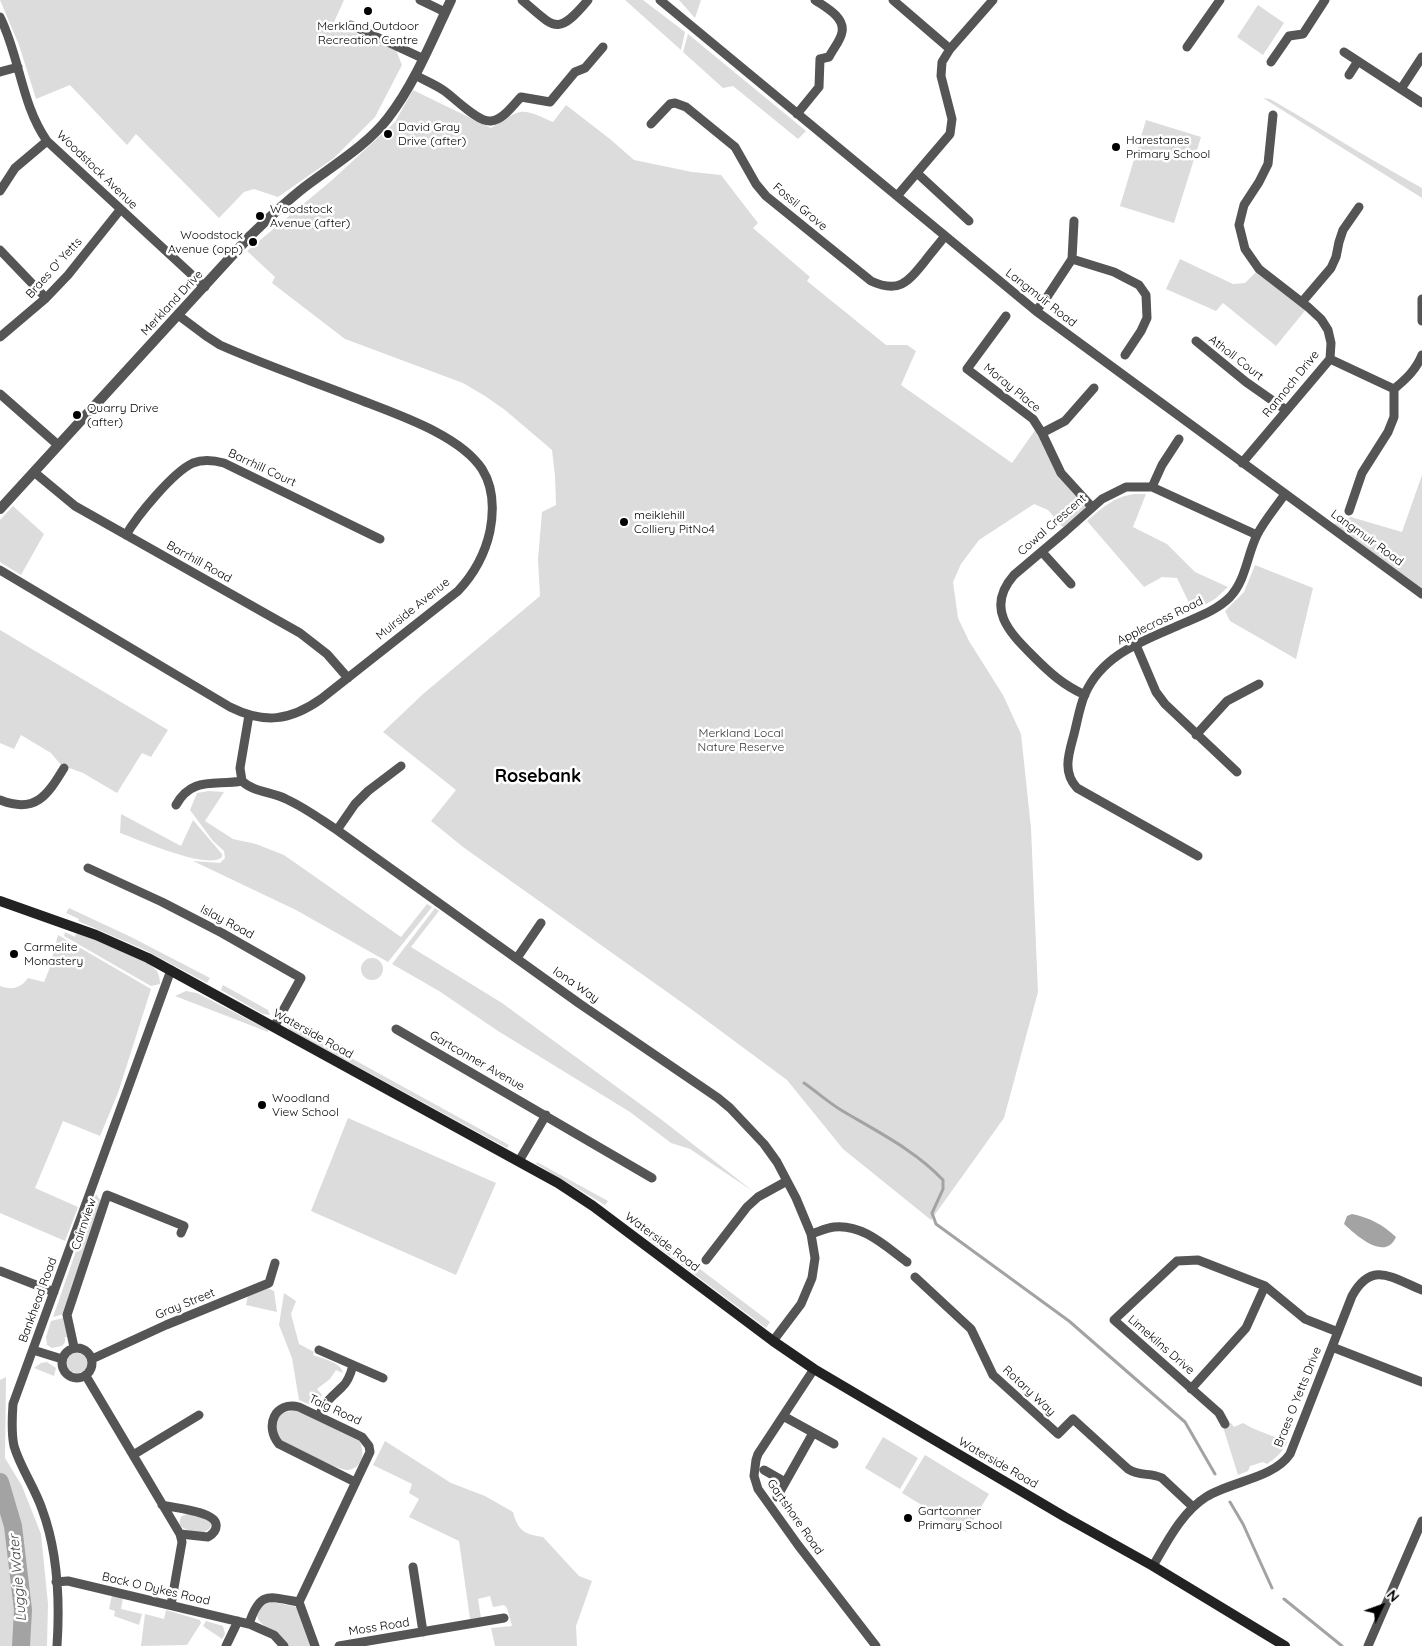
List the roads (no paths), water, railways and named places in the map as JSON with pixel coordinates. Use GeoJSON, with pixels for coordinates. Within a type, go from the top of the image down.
{"type":"FeatureCollection","features":[{"type":"Feature","properties":{"kind":"main road","name":"Waterside Road"},"geometry":{"type":"LineString","coordinates":[[0,900],[96,935],[172,970],[558,1183],[593,1206],[773,1341],[814,1369],[1065,1517],[1153,1566],[1285,1646]]}},
{"type":"Feature","properties":{"kind":"street"},"geometry":{"type":"LineString","coordinates":[[420,0],[445,12]]}},
{"type":"Feature","properties":{"kind":"street","name":"Merkland Drive"},"geometry":{"type":"LineString","coordinates":[[0,509],[250,236],[308,184],[346,157],[381,125],[402,98],[415,75],[451,0]]}},
{"type":"Feature","properties":{"kind":"street"},"geometry":{"type":"LineString","coordinates":[[522,0],[545,20],[555,25],[565,24],[588,0]]}},
{"type":"Feature","properties":{"kind":"street","name":"Langmuir Road"},"geometry":{"type":"LineString","coordinates":[[660,0],[1036,311],[1422,594]]}},
{"type":"Feature","properties":{"kind":"street"},"geometry":{"type":"LineString","coordinates":[[797,114],[819,87],[820,59],[829,56],[842,33],[842,26],[835,14],[815,0]]}},
{"type":"Feature","properties":{"kind":"street"},"geometry":{"type":"LineString","coordinates":[[893,0],[950,48]]}},
{"type":"Feature","properties":{"kind":"street"},"geometry":{"type":"LineString","coordinates":[[897,196],[950,134],[952,119],[941,76],[942,62],[950,48],[993,0]]}},
{"type":"Feature","properties":{"kind":"street"},"geometry":{"type":"LineString","coordinates":[[1187,47],[1220,0]]}},
{"type":"Feature","properties":{"kind":"street"},"geometry":{"type":"LineString","coordinates":[[1271,62],[1290,36],[1303,34],[1322,1]]}},
{"type":"Feature","properties":{"kind":"street","name":"Woodstock Avenue"},"geometry":{"type":"LineString","coordinates":[[0,17],[18,67],[30,110],[38,128],[47,141],[204,287]]}},
{"type":"Feature","properties":{"kind":"street"},"geometry":{"type":"LineString","coordinates":[[351,25],[422,58]]}},
{"type":"Feature","properties":{"kind":"street"},"geometry":{"type":"LineString","coordinates":[[415,75],[443,90],[482,120],[490,122],[504,115],[520,97],[550,102],[575,72],[585,68],[603,47]]}},
{"type":"Feature","properties":{"kind":"street"},"geometry":{"type":"LineString","coordinates":[[1344,52],[1422,103]]}},
{"type":"Feature","properties":{"kind":"street"},"geometry":{"type":"LineString","coordinates":[[1401,89],[1422,57]]}},
{"type":"Feature","properties":{"kind":"street"},"geometry":{"type":"LineString","coordinates":[[1349,75],[1358,61]]}},
{"type":"Feature","properties":{"kind":"street"},"geometry":{"type":"LineString","coordinates":[[0,72],[18,67]]}},
{"type":"Feature","properties":{"kind":"street","name":"Fossil Grove"},"geometry":{"type":"LineString","coordinates":[[651,124],[670,104],[681,104],[686,107],[735,148],[756,184],[766,196],[872,281],[880,285],[890,287],[909,281],[945,236]]}},
{"type":"Feature","properties":{"kind":"street","name":"Rannoch Drive"},"geometry":{"type":"LineString","coordinates":[[1242,463],[1330,359],[1331,343],[1328,330],[1321,320],[1302,302],[1259,269],[1245,249],[1239,225],[1244,205],[1268,164],[1273,115]]}},
{"type":"Feature","properties":{"kind":"street"},"geometry":{"type":"LineString","coordinates":[[0,191],[15,168],[47,141]]}},
{"type":"Feature","properties":{"kind":"street"},"geometry":{"type":"LineString","coordinates":[[916,173],[969,222]]}},
{"type":"Feature","properties":{"kind":"street"},"geometry":{"type":"LineString","coordinates":[[1302,302],[1331,268],[1343,230],[1358,207]]}},
{"type":"Feature","properties":{"kind":"street","name":"Braes O' Yetts"},"geometry":{"type":"LineString","coordinates":[[0,337],[46,298],[68,275],[120,210]]}},
{"type":"Feature","properties":{"kind":"street"},"geometry":{"type":"LineString","coordinates":[[1036,311],[1072,259],[1074,221]]}},
{"type":"Feature","properties":{"kind":"street"},"geometry":{"type":"LineString","coordinates":[[0,250],[46,298]]}},
{"type":"Feature","properties":{"kind":"street"},"geometry":{"type":"LineString","coordinates":[[1072,259],[1114,272],[1139,285],[1146,295],[1147,318],[1125,355]]}},
{"type":"Feature","properties":{"kind":"street"},"geometry":{"type":"LineString","coordinates":[[1422,299],[1422,321]]}},
{"type":"Feature","properties":{"kind":"street","name":"Muirside Avenue"},"geometry":{"type":"LineString","coordinates":[[0,570],[230,707],[248,715],[273,719],[296,714],[309,707],[458,591],[471,576],[484,550],[492,523],[493,507],[488,479],[472,457],[459,446],[410,419],[220,345],[178,314]]}},
{"type":"Feature","properties":{"kind":"street","name":"Moray Place"},"geometry":{"type":"LineString","coordinates":[[1006,316],[967,368],[1033,419],[1042,433],[1061,473],[1092,507]]}},
{"type":"Feature","properties":{"kind":"street","name":"Atholl Court"},"geometry":{"type":"LineString","coordinates":[[1196,342],[1246,382],[1286,410]]}},
{"type":"Feature","properties":{"kind":"street"},"geometry":{"type":"LineString","coordinates":[[1349,510],[1362,474],[1388,432],[1394,417],[1394,389],[1409,376],[1418,365],[1422,356]]}},
{"type":"Feature","properties":{"kind":"street"},"geometry":{"type":"LineString","coordinates":[[1330,359],[1394,389]]}},
{"type":"Feature","properties":{"kind":"street"},"geometry":{"type":"LineString","coordinates":[[1042,433],[1065,421],[1094,388]]}},
{"type":"Feature","properties":{"kind":"street"},"geometry":{"type":"LineString","coordinates":[[0,394],[58,445]]}},
{"type":"Feature","properties":{"kind":"street"},"geometry":{"type":"LineString","coordinates":[[1152,487],[1162,465],[1179,439]]}},
{"type":"Feature","properties":{"kind":"street","name":"Barrhill Court"},"geometry":{"type":"LineString","coordinates":[[126,535],[134,522],[175,476],[193,463],[212,460],[231,467],[380,539]]}},
{"type":"Feature","properties":{"kind":"street","name":"Barrhill Road"},"geometry":{"type":"LineString","coordinates":[[34,472],[75,506],[300,633],[327,654],[348,678]]}},
{"type":"Feature","properties":{"kind":"street","name":"Cowal Crescent"},"geometry":{"type":"LineString","coordinates":[[1085,695],[1056,679],[1006,627],[1003,618],[1002,599],[1008,581],[1014,575],[1092,507],[1109,494],[1126,487],[1152,487],[1257,535]]}},
{"type":"Feature","properties":{"kind":"street","name":"Applecross Road"},"geometry":{"type":"LineString","coordinates":[[1198,856],[1086,794],[1072,783],[1067,769],[1068,754],[1085,695],[1097,674],[1122,652],[1136,644],[1221,604],[1238,587],[1257,535],[1285,494]]}},
{"type":"Feature","properties":{"kind":"street"},"geometry":{"type":"LineString","coordinates":[[1042,552],[1071,584]]}},
{"type":"Feature","properties":{"kind":"street"},"geometry":{"type":"LineString","coordinates":[[1136,644],[1156,692],[1165,704],[1237,772]]}},
{"type":"Feature","properties":{"kind":"street"},"geometry":{"type":"LineString","coordinates":[[1196,735],[1227,701],[1259,684]]}},
{"type":"Feature","properties":{"kind":"street"},"geometry":{"type":"LineString","coordinates":[[242,781],[240,768],[248,715]]}},
{"type":"Feature","properties":{"kind":"street"},"geometry":{"type":"LineString","coordinates":[[337,830],[355,804],[368,791],[401,766]]}},
{"type":"Feature","properties":{"kind":"street"},"geometry":{"type":"LineString","coordinates":[[0,800],[21,806],[38,801],[49,791],[64,768]]}},
{"type":"Feature","properties":{"kind":"street","name":"Iona Way"},"geometry":{"type":"LineString","coordinates":[[176,805],[186,791],[199,785],[242,781],[250,788],[270,792],[300,806],[337,830],[580,1004],[730,1108],[764,1144],[777,1162],[796,1198],[811,1234],[815,1258],[812,1278],[801,1304],[773,1341]]}},
{"type":"Feature","properties":{"kind":"street","name":"Islay Road"},"geometry":{"type":"LineString","coordinates":[[88,868],[162,902],[222,933],[301,978],[274,1027]]}},
{"type":"Feature","properties":{"kind":"street"},"geometry":{"type":"LineString","coordinates":[[517,958],[541,923]]}},
{"type":"Feature","properties":{"kind":"street","name":"Bankhead Road"},"geometry":{"type":"LineString","coordinates":[[57,1646],[59,1600],[47,1526],[42,1508],[15,1448],[11,1428],[13,1404],[172,970]]}},
{"type":"Feature","properties":{"kind":"street","name":"Gartconner Avenue"},"geometry":{"type":"LineString","coordinates":[[396,1029],[652,1178]]}},
{"type":"Feature","properties":{"kind":"street"},"geometry":{"type":"LineString","coordinates":[[519,1161],[546,1115]]}},
{"type":"Feature","properties":{"kind":"street"},"geometry":{"type":"LineString","coordinates":[[706,1260],[747,1207],[758,1197],[787,1181]]}},
{"type":"Feature","properties":{"kind":"street","name":"Cairnview"},"geometry":{"type":"LineString","coordinates":[[74,1348],[67,1315],[107,1195],[184,1226],[181,1233]]}},
{"type":"Feature","properties":{"kind":"street"},"geometry":{"type":"LineString","coordinates":[[811,1234],[832,1227],[858,1229],[907,1262]]}},
{"type":"Feature","properties":{"kind":"street","name":"Limekilns Drive"},"geometry":{"type":"LineString","coordinates":[[1225,1424],[1219,1413],[1114,1320],[1177,1260],[1198,1260],[1265,1286],[1305,1319],[1338,1332]]}},
{"type":"Feature","properties":{"kind":"street","name":"Gray Street"},"geometry":{"type":"LineString","coordinates":[[92,1359],[166,1325],[269,1283],[275,1263]]}},
{"type":"Feature","properties":{"kind":"street"},"geometry":{"type":"LineString","coordinates":[[0,1271],[54,1292]]}},
{"type":"Feature","properties":{"kind":"street","name":"Braes O Yetts Drive"},"geometry":{"type":"LineString","coordinates":[[1153,1566],[1176,1528],[1193,1507],[1204,1498],[1217,1490],[1266,1472],[1286,1460],[1356,1289],[1365,1278],[1384,1275],[1422,1290]]}},
{"type":"Feature","properties":{"kind":"street","name":"Rotary Way"},"geometry":{"type":"LineString","coordinates":[[915,1277],[971,1329],[992,1375],[1058,1434],[1073,1419],[1128,1469],[1139,1474],[1157,1475],[1193,1507]]}},
{"type":"Feature","properties":{"kind":"street","name":"Limekilns Drive"},"geometry":{"type":"LineString","coordinates":[[1191,1389],[1246,1328],[1265,1286]]}},
{"type":"Feature","properties":{"kind":"street"},"geometry":{"type":"LineString","coordinates":[[79,1347],[87,1351],[92,1359],[91,1368],[86,1376],[70,1377],[63,1369],[62,1359],[66,1351],[79,1347]]}},
{"type":"Feature","properties":{"kind":"street","name":"Braes O Yetts Drive"},"geometry":{"type":"LineString","coordinates":[[1332,1347],[1422,1382]]}},
{"type":"Feature","properties":{"kind":"street"},"geometry":{"type":"LineString","coordinates":[[33,1350],[62,1359]]}},
{"type":"Feature","properties":{"kind":"street"},"geometry":{"type":"LineString","coordinates":[[319,1350],[382,1378]]}},
{"type":"Feature","properties":{"kind":"street"},"geometry":{"type":"LineString","coordinates":[[319,1416],[324,1403],[343,1386],[353,1365]]}},
{"type":"Feature","properties":{"kind":"street","name":"Gartshore Road"},"geometry":{"type":"LineString","coordinates":[[814,1369],[758,1454],[754,1468],[755,1482],[798,1545],[876,1646]]}},
{"type":"Feature","properties":{"kind":"street"},"geometry":{"type":"LineString","coordinates":[[86,1376],[180,1534],[182,1542],[170,1605]]}},
{"type":"Feature","properties":{"kind":"street","name":"Taig Road"},"geometry":{"type":"LineString","coordinates":[[299,1602],[370,1452],[370,1446],[362,1437],[319,1416],[292,1406],[282,1409],[274,1418],[272,1424],[272,1433],[275,1439],[284,1447],[355,1482]]}},
{"type":"Feature","properties":{"kind":"street"},"geometry":{"type":"LineString","coordinates":[[133,1455],[199,1415]]}},
{"type":"Feature","properties":{"kind":"street"},"geometry":{"type":"LineString","coordinates":[[783,1416],[834,1444]]}},
{"type":"Feature","properties":{"kind":"street"},"geometry":{"type":"LineString","coordinates":[[777,1497],[813,1433]]}},
{"type":"Feature","properties":{"kind":"street"},"geometry":{"type":"LineString","coordinates":[[764,1470],[785,1482]]}},
{"type":"Feature","properties":{"kind":"street"},"geometry":{"type":"LineString","coordinates":[[162,1505],[208,1515],[215,1521],[214,1532],[208,1537],[180,1534]]}},
{"type":"Feature","properties":{"kind":"street"},"geometry":{"type":"LineString","coordinates":[[1368,1646],[1422,1521]]}},
{"type":"Feature","properties":{"kind":"street","name":"Moss Road"},"geometry":{"type":"LineString","coordinates":[[413,1567],[423,1632]]}},
{"type":"Feature","properties":{"kind":"street","name":"Back O Dykes Road"},"geometry":{"type":"LineString","coordinates":[[56,1582],[68,1582],[249,1624],[274,1635],[284,1646]]}},
{"type":"Feature","properties":{"kind":"street"},"geometry":{"type":"LineString","coordinates":[[249,1624],[256,1606],[264,1598],[271,1597],[299,1602],[315,1646]]}},
{"type":"Feature","properties":{"kind":"street","name":"Moss Road"},"geometry":{"type":"LineString","coordinates":[[340,1646],[504,1618]]}},
{"type":"Feature","properties":{"kind":"street"},"geometry":{"type":"LineString","coordinates":[[226,1646],[238,1621]]}},
{"type":"Feature","properties":{"kind":"waterway"},"geometry":{"type":"LineString","coordinates":[[804,1083],[836,1107],[908,1150],[932,1169],[943,1180],[943,1189],[932,1213],[936,1224],[1069,1321],[1185,1422],[1215,1474]]}},
{"type":"Feature","properties":{"kind":"waterway","name":"Luggie Water"},"geometry":{"type":"LineString","coordinates":[[0,1482],[13,1526],[23,1610],[21,1646]]}},
{"type":"Feature","properties":{"kind":"waterway"},"geometry":{"type":"LineString","coordinates":[[1230,1502],[1243,1524],[1272,1588]]}},
{"type":"Feature","properties":{"kind":"waterway"},"geometry":{"type":"LineString","coordinates":[[1284,1599],[1342,1646]]}},
{"type":"Feature","properties":{"kind":"place","name":"Merkland Outdoor Recreation Centre"},"geometry":{"type":"Point","coordinates":[368,11]}},
{"type":"Feature","properties":{"kind":"place","name":"David Gray Drive (after)"},"geometry":{"type":"Point","coordinates":[388,134]}},
{"type":"Feature","properties":{"kind":"place","name":"Harestanes Primary School"},"geometry":{"type":"Point","coordinates":[1116,147]}},
{"type":"Feature","properties":{"kind":"place","name":"Woodstock Avenue (after)"},"geometry":{"type":"Point","coordinates":[260,216]}},
{"type":"Feature","properties":{"kind":"place","name":"Woodstock Avenue (opp)"},"geometry":{"type":"Point","coordinates":[253,242]}},
{"type":"Feature","properties":{"kind":"place","name":"Quarry Drive (after)"},"geometry":{"type":"Point","coordinates":[77,415]}},
{"type":"Feature","properties":{"kind":"place","name":"meiklehill Colliery PitNo4"},"geometry":{"type":"Point","coordinates":[624,522]}},
{"type":"Feature","properties":{"kind":"place","name":"Carmelite Monastery"},"geometry":{"type":"Point","coordinates":[14,954]}},
{"type":"Feature","properties":{"kind":"place","name":"Woodland View School"},"geometry":{"type":"Point","coordinates":[262,1105]}},
{"type":"Feature","properties":{"kind":"place","name":"Gartconner Primary School"},"geometry":{"type":"Point","coordinates":[908,1518]}},
{"type":"Feature","properties":{"kind":"district","name":"Rosebank"},"geometry":{"type":"Point","coordinates":[538,777]}},
{"type":"Feature","properties":{"kind":"park label","name":"Merkland Local Nature Reserve"},"geometry":{"type":"Point","coordinates":[741,740]}}]}
